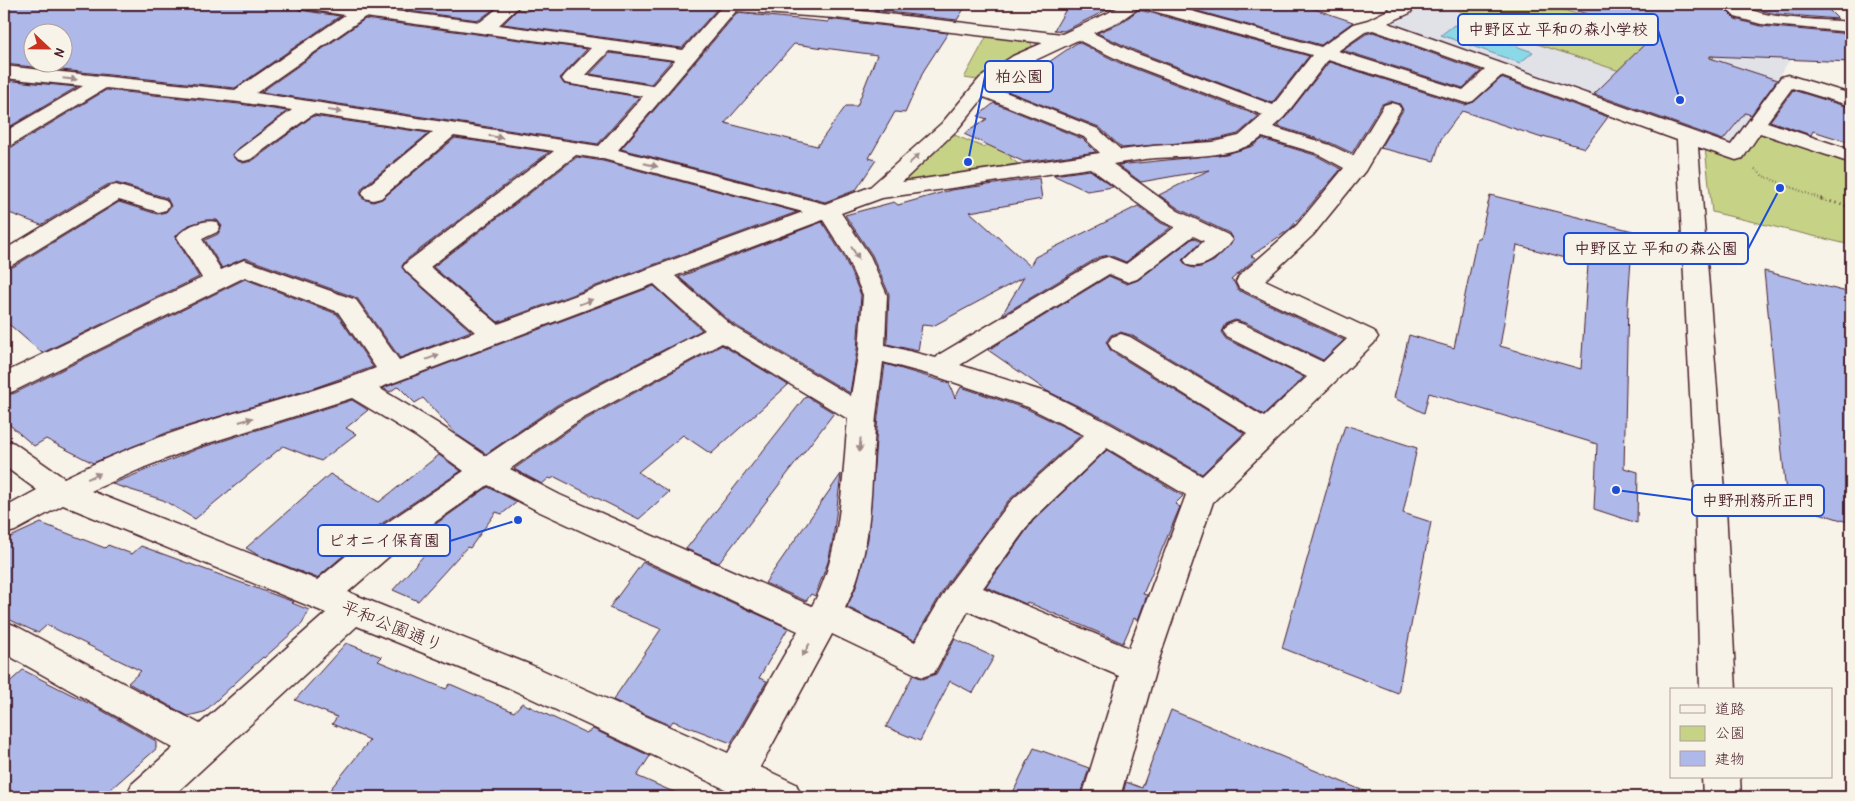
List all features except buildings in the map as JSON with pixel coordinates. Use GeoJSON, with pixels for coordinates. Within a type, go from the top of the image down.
{"type":"FeatureCollection","features":[{"type":"Feature","properties":{"kind":"street"},"geometry":{"type":"LineString","coordinates":[[304,4],[687,56]]}},
{"type":"Feature","properties":{"kind":"street"},"geometry":{"type":"LineString","coordinates":[[483,29],[513,4]]}},
{"type":"Feature","properties":{"kind":"street"},"geometry":{"type":"LineString","coordinates":[[878,192],[950,127],[987,82],[1020,60],[1114,17],[1134,4]]}},
{"type":"Feature","properties":{"kind":"street"},"geometry":{"type":"LineString","coordinates":[[1148,4],[1324,53],[1466,97],[1498,69]]}},
{"type":"Feature","properties":{"kind":"street"},"geometry":{"type":"LineString","coordinates":[[4,522],[60,491],[151,451],[215,429],[357,388],[393,372],[878,192],[1154,152],[1213,148],[1246,140],[1267,121],[1324,53],[1359,28],[1374,24],[1404,9],[1393,4]]}},
{"type":"Feature","properties":{"kind":"street"},"geometry":{"type":"LineString","coordinates":[[1731,4],[1741,13],[1761,19],[1851,27]]}},
{"type":"Feature","properties":{"kind":"street"},"geometry":{"type":"LineString","coordinates":[[604,153],[732,5],[835,13],[1072,37],[1128,57],[1267,121],[1357,166]]}},
{"type":"Feature","properties":{"kind":"street"},"geometry":{"type":"LineString","coordinates":[[238,96],[361,12]]}},
{"type":"Feature","properties":{"kind":"street"},"geometry":{"type":"LineString","coordinates":[[1374,24],[1736,154],[1788,81],[1851,100]]}},
{"type":"Feature","properties":{"kind":"street"},"geometry":{"type":"LineString","coordinates":[[605,45],[572,79],[656,92]]}},
{"type":"Feature","properties":{"kind":"street"},"geometry":{"type":"LineString","coordinates":[[4,72],[238,96],[604,153],[828,212],[858,256],[875,295],[872,350],[862,414],[855,500],[848,552],[835,596],[823,620],[760,789]]}},
{"type":"Feature","properties":{"kind":"street"},"geometry":{"type":"LineString","coordinates":[[7,137],[103,82]]}},
{"type":"Feature","properties":{"kind":"street"},"geometry":{"type":"LineString","coordinates":[[981,89],[1091,133],[1105,159],[1170,216],[1220,240],[1196,260]]}},
{"type":"Feature","properties":{"kind":"street"},"geometry":{"type":"LineString","coordinates":[[244,155],[309,107]]}},
{"type":"Feature","properties":{"kind":"street"},"geometry":{"type":"LineString","coordinates":[[1101,797],[1139,668],[1200,496],[1365,337],[1248,282],[1305,230],[1357,166],[1391,109]]}},
{"type":"Feature","properties":{"kind":"street"},"geometry":{"type":"LineString","coordinates":[[1755,125],[1851,157]]}},
{"type":"Feature","properties":{"kind":"street"},"geometry":{"type":"LineString","coordinates":[[373,193],[449,129]]}},
{"type":"Feature","properties":{"kind":"street"},"geometry":{"type":"LineString","coordinates":[[1687,137],[1710,492],[1718,688]]}},
{"type":"Feature","properties":{"kind":"street"},"geometry":{"type":"LineString","coordinates":[[495,335],[415,267],[571,148]]}},
{"type":"Feature","properties":{"kind":"street"},"geometry":{"type":"LineString","coordinates":[[4,260],[116,192],[158,205]]}},
{"type":"Feature","properties":{"kind":"street"},"geometry":{"type":"LineString","coordinates":[[942,369],[949,360],[1108,264],[1128,274],[1191,226]]}},
{"type":"Feature","properties":{"kind":"street"},"geometry":{"type":"LineString","coordinates":[[209,227],[189,237],[216,281]]}},
{"type":"Feature","properties":{"kind":"street"},"geometry":{"type":"LineString","coordinates":[[4,384],[244,268],[347,306],[393,372]]}},
{"type":"Feature","properties":{"kind":"street"},"geometry":{"type":"LineString","coordinates":[[658,274],[723,332],[862,414]]}},
{"type":"Feature","properties":{"kind":"street"},"geometry":{"type":"LineString","coordinates":[[1236,331],[1326,375]]}},
{"type":"Feature","properties":{"kind":"street"},"geometry":{"type":"LineString","coordinates":[[320,597],[390,537],[568,414],[723,332]]}},
{"type":"Feature","properties":{"kind":"street"},"geometry":{"type":"LineString","coordinates":[[1121,343],[1266,432]]}},
{"type":"Feature","properties":{"kind":"street"},"geometry":{"type":"LineString","coordinates":[[872,350],[942,369],[1038,400],[1104,434],[1204,492]]}},
{"type":"Feature","properties":{"kind":"street"},"geometry":{"type":"LineString","coordinates":[[357,388],[427,430],[485,470],[550,503],[922,662],[961,593],[1021,512],[1104,434]]}},
{"type":"Feature","properties":{"kind":"street","name":"平和公園通り"},"geometry":{"type":"LineString","coordinates":[[4,452],[60,491],[519,676],[760,789]]}},
{"type":"Feature","properties":{"kind":"street"},"geometry":{"type":"LineString","coordinates":[[961,593],[1139,668]]}},
{"type":"Feature","properties":{"kind":"street"},"geometry":{"type":"LineString","coordinates":[[145,797],[352,610]]}},
{"type":"Feature","properties":{"kind":"street"},"geometry":{"type":"LineString","coordinates":[[4,636],[203,745]]}},
{"type":"Feature","properties":{"kind":"street"},"geometry":{"type":"LineString","coordinates":[[1721,778],[1722,797]]}},
{"type":"Feature","properties":{"kind":"path"},"geometry":{"type":"LineString","coordinates":[[1736,154],[1763,176],[1828,202],[1851,207]]}},
{"type":"Feature","properties":{"kind":"shaded area"},"geometry":{"type":"Polygon","coordinates":[[[1403,4],[1640,4],[1794,54],[1730,146],[1391,27],[1389,19],[1414,9],[1403,4]]]}},
{"type":"Feature","properties":{"kind":"green space"},"geometry":{"type":"Polygon","coordinates":[[[1446,4],[1545,4],[1714,57],[1684,92],[1467,21],[1457,9],[1446,4]]]}},
{"type":"Feature","properties":{"kind":"green space"},"geometry":{"type":"Polygon","coordinates":[[[988,34],[1028,38],[1034,49],[1012,56],[978,80],[964,78],[988,34]]]}},
{"type":"Feature","properties":{"kind":"green space"},"geometry":{"type":"Polygon","coordinates":[[[1760,133],[1851,164],[1851,245],[1712,212],[1705,148],[1743,160],[1760,133]]]}},
{"type":"Feature","properties":{"kind":"green space"},"geometry":{"type":"Polygon","coordinates":[[[952,134],[983,147],[1001,135],[1024,147],[1010,158],[1023,167],[904,185],[899,181],[952,134]]]}},
{"type":"Feature","properties":{"kind":"water"},"geometry":{"type":"Polygon","coordinates":[[[1454,25],[1533,52],[1520,63],[1441,35],[1454,25]]]}},
{"type":"Feature","properties":{"kind":"place","name":"中野区立 平和の森小学校"},"geometry":{"type":"Point","coordinates":[1680,100]}},
{"type":"Feature","properties":{"kind":"place","name":"柏公園"},"geometry":{"type":"Point","coordinates":[968,162]}},
{"type":"Feature","properties":{"kind":"place","name":"中野区立 平和の森公園"},"geometry":{"type":"Point","coordinates":[1780,188]}},
{"type":"Feature","properties":{"kind":"place","name":"中野刑務所正門"},"geometry":{"type":"Point","coordinates":[1616,490]}},
{"type":"Feature","properties":{"kind":"place","name":"ピオニイ保育園"},"geometry":{"type":"Point","coordinates":[518,520]}}]}
